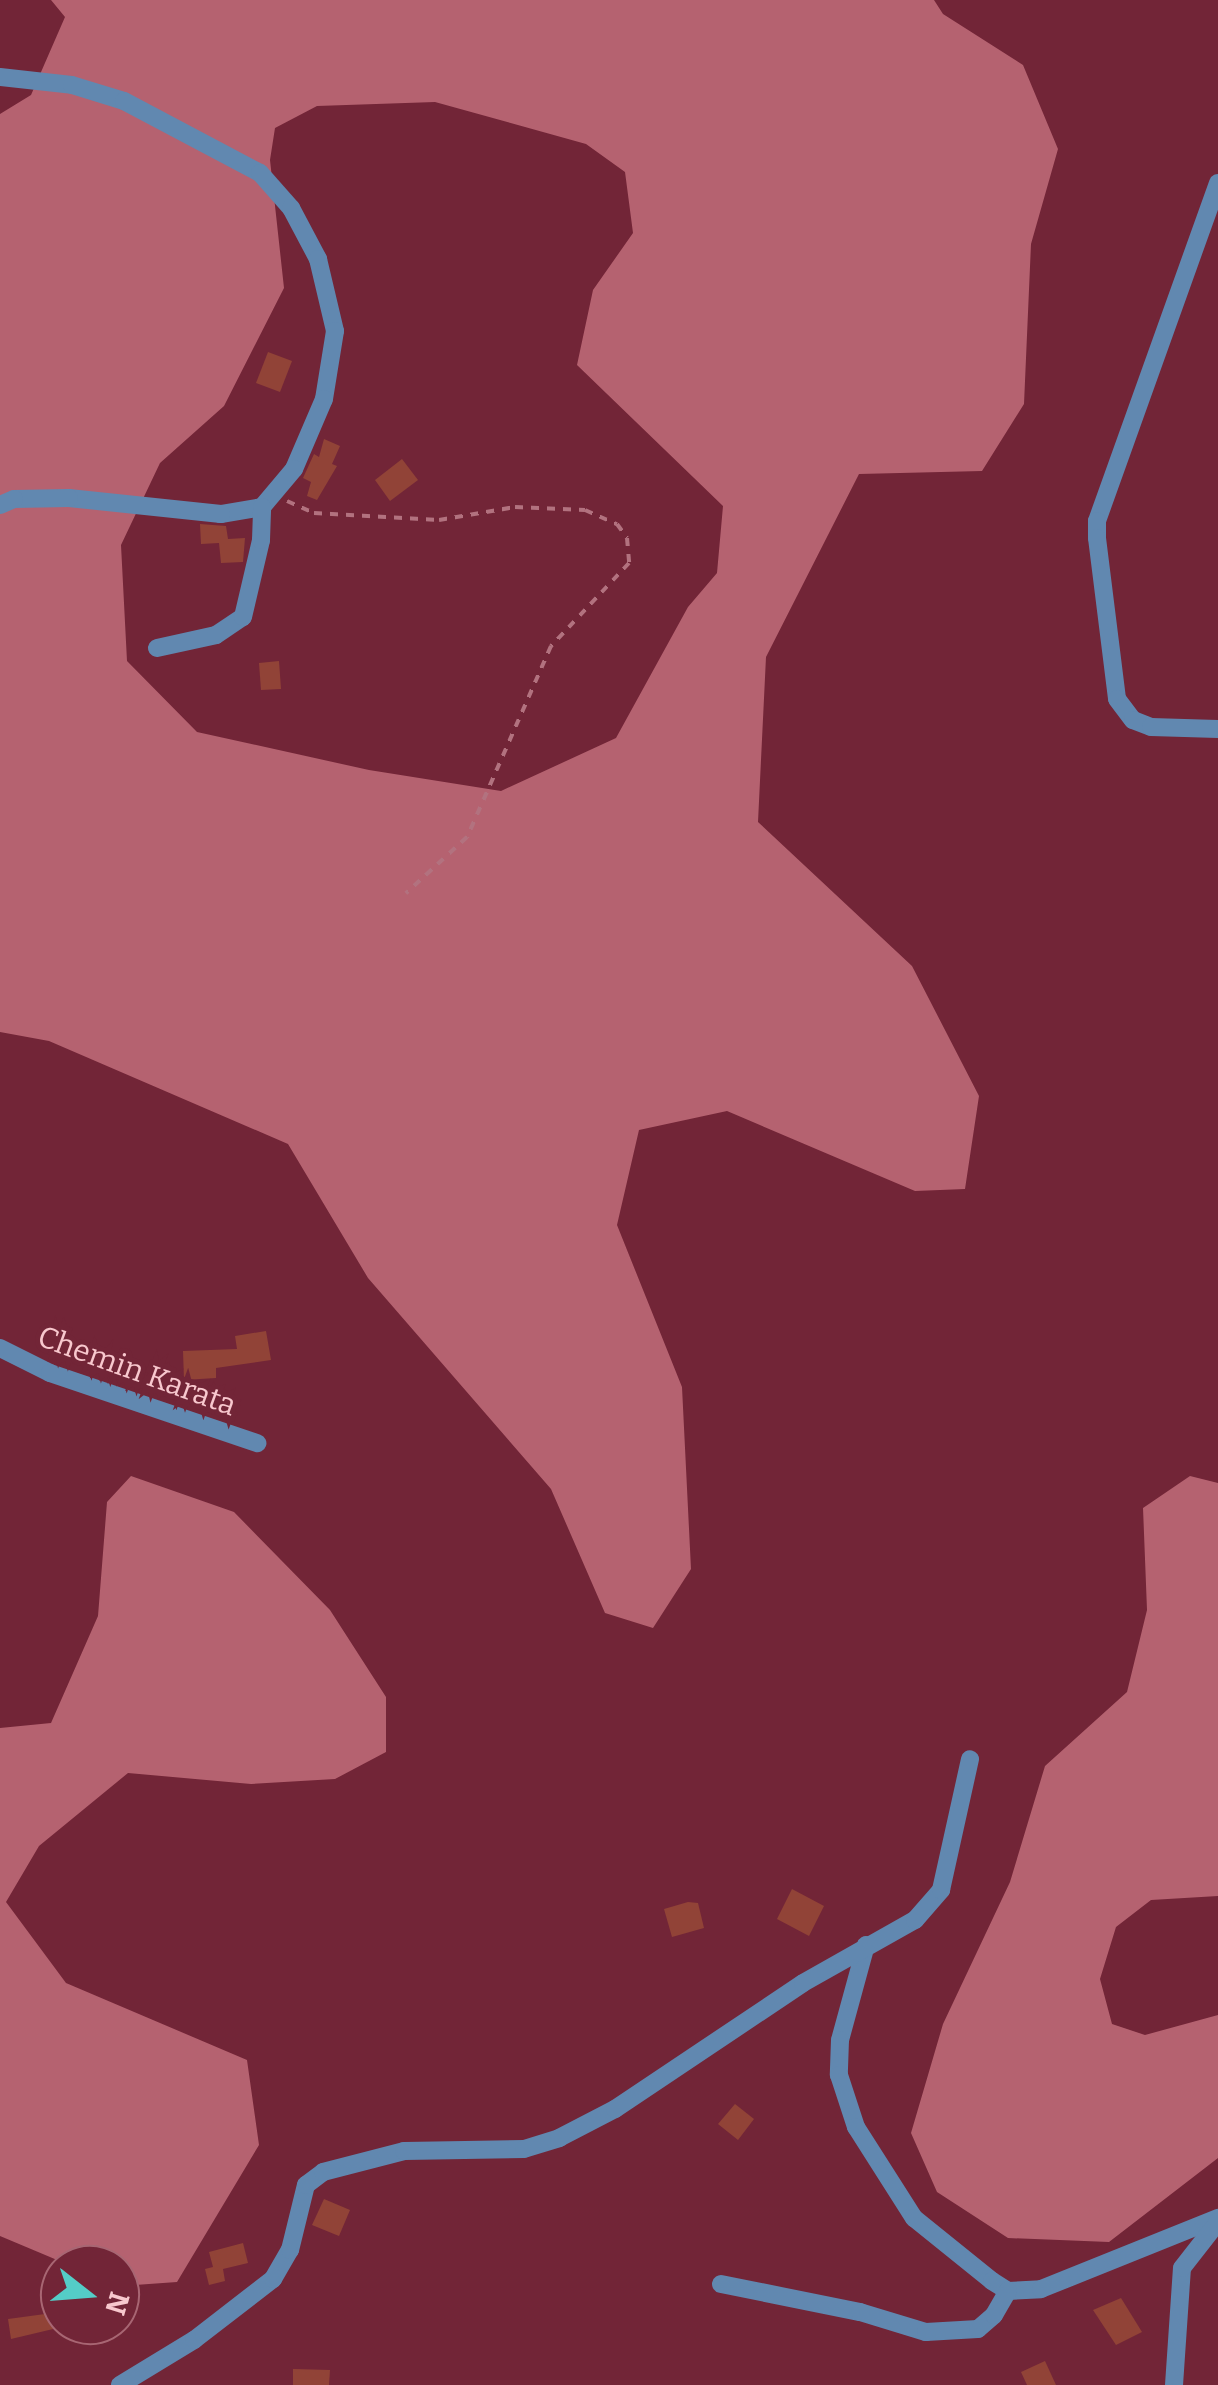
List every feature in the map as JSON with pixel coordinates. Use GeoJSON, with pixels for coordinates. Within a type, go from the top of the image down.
{"type":"FeatureCollection","features":[{"type":"Feature","properties":{"kind":"street"},"geometry":{"type":"LineString","coordinates":[[0,77],[72,85],[124,101],[260,173],[291,208],[318,259],[335,331],[324,400],[294,469],[268,501],[243,617],[232,628],[216,635],[157,648]]}},
{"type":"Feature","properties":{"kind":"street"},"geometry":{"type":"LineString","coordinates":[[1218,183],[1097,521],[1096,538],[1117,699],[1133,720],[1152,727],[1218,729]]}},
{"type":"Feature","properties":{"kind":"street"},"geometry":{"type":"LineString","coordinates":[[0,505],[14,500],[69,498],[221,514],[268,501]]}},
{"type":"Feature","properties":{"kind":"street","name":"Chemin Karata"},"geometry":{"type":"LineString","coordinates":[[0,1348],[50,1373],[257,1443]]}},
{"type":"Feature","properties":{"kind":"street"},"geometry":{"type":"LineString","coordinates":[[120,2385],[194,2340],[273,2279],[290,2250],[306,2185],[322,2172],[404,2151],[524,2149],[558,2138],[615,2109],[866,1945],[915,1920],[932,1906],[941,1890],[970,1759]]}},
{"type":"Feature","properties":{"kind":"street"},"geometry":{"type":"LineString","coordinates":[[866,1945],[840,2040],[838,2075],[856,2126],[914,2218],[1008,2290],[1042,2288],[1218,2220]]}},
{"type":"Feature","properties":{"kind":"street"},"geometry":{"type":"LineString","coordinates":[[1174,2385],[1182,2268],[1218,2220]]}},
{"type":"Feature","properties":{"kind":"street"},"geometry":{"type":"LineString","coordinates":[[721,2284],[860,2312],[926,2332],[978,2329],[994,2315],[1008,2290]]}},
{"type":"Feature","properties":{"kind":"path"},"geometry":{"type":"LineString","coordinates":[[268,501],[314,513],[439,520],[515,508],[585,510],[618,524],[627,538],[628,563],[551,646],[467,836],[406,893]]}},
{"type":"Feature","properties":{"kind":"shaded area"},"geometry":{"type":"Polygon","coordinates":[[[51,0],[934,0],[943,14],[1023,65],[1058,149],[1031,244],[1024,404],[982,471],[859,474],[766,657],[758,822],[912,966],[979,1096],[965,1189],[915,1191],[727,1111],[639,1130],[617,1225],[682,1387],[691,1569],[653,1628],[605,1613],[551,1489],[368,1278],[288,1144],[49,1041],[0,1032],[0,114],[31,95],[65,17],[51,0]],[[435,102],[317,106],[275,128],[270,160],[284,288],[224,406],[160,463],[121,545],[127,661],[197,732],[369,770],[501,791],[616,738],[688,607],[717,573],[723,506],[577,365],[593,290],[633,233],[625,172],[586,144],[435,102]]]}},
{"type":"Feature","properties":{"kind":"shaded area"},"geometry":{"type":"Polygon","coordinates":[[[131,1476],[234,1512],[330,1610],[386,1697],[386,1752],[335,1779],[251,1784],[128,1773],[39,1846],[6,1902],[66,1983],[247,2060],[259,2145],[177,2282],[140,2285],[140,2245],[40,2245],[40,2253],[0,2236],[0,1728],[51,1723],[98,1616],[107,1502],[131,1476]]]}},
{"type":"Feature","properties":{"kind":"shaded area"},"geometry":{"type":"Polygon","coordinates":[[[1190,1476],[1218,1483],[1218,1896],[1151,1900],[1116,1927],[1100,1979],[1112,2024],[1145,2035],[1218,2015],[1218,2158],[1109,2242],[1008,2238],[937,2192],[911,2133],[943,2024],[1010,1882],[1045,1766],[1127,1692],[1147,1610],[1143,1508],[1190,1476]]]}},
{"type":"Feature","properties":{"kind":"building"},"geometry":{"type":"Polygon","coordinates":[[[268,352],[292,361],[280,392],[256,383],[268,352]]]}},
{"type":"Feature","properties":{"kind":"building"},"geometry":{"type":"Polygon","coordinates":[[[324,439],[340,446],[332,464],[337,466],[317,500],[307,496],[311,482],[303,478],[314,454],[319,457],[324,439]]]}},
{"type":"Feature","properties":{"kind":"building"},"geometry":{"type":"Polygon","coordinates":[[[402,459],[418,480],[390,501],[375,480],[402,459]]]}},
{"type":"Feature","properties":{"kind":"building"},"geometry":{"type":"Polygon","coordinates":[[[200,524],[226,526],[228,539],[245,538],[243,562],[221,563],[219,543],[201,544],[200,524]]]}},
{"type":"Feature","properties":{"kind":"building"},"geometry":{"type":"Polygon","coordinates":[[[279,661],[281,689],[261,690],[259,663],[279,661]]]}},
{"type":"Feature","properties":{"kind":"building"},"geometry":{"type":"Polygon","coordinates":[[[266,1331],[271,1360],[216,1368],[216,1378],[184,1380],[183,1351],[237,1349],[235,1336],[266,1331]]]}},
{"type":"Feature","properties":{"kind":"building"},"geometry":{"type":"Polygon","coordinates":[[[792,1889],[824,1906],[809,1936],[777,1919],[792,1889]]]}},
{"type":"Feature","properties":{"kind":"building"},"geometry":{"type":"Polygon","coordinates":[[[698,1903],[704,1928],[672,1937],[664,1909],[698,1903]]]}},
{"type":"Feature","properties":{"kind":"building"},"geometry":{"type":"Polygon","coordinates":[[[735,2104],[754,2119],[738,2140],[718,2124],[735,2104]]]}},
{"type":"Feature","properties":{"kind":"building"},"geometry":{"type":"Polygon","coordinates":[[[324,2199],[350,2210],[339,2236],[312,2225],[324,2199]]]}},
{"type":"Feature","properties":{"kind":"building"},"geometry":{"type":"Polygon","coordinates":[[[243,2243],[248,2263],[223,2269],[225,2281],[209,2285],[205,2269],[213,2267],[209,2252],[243,2243]]]}},
{"type":"Feature","properties":{"kind":"building"},"geometry":{"type":"Polygon","coordinates":[[[1121,2298],[1142,2332],[1116,2345],[1093,2310],[1121,2298]]]}},
{"type":"Feature","properties":{"kind":"building"},"geometry":{"type":"Polygon","coordinates":[[[40,2315],[40,2332],[11,2339],[8,2319],[40,2315]]]}},
{"type":"Feature","properties":{"kind":"building"},"geometry":{"type":"Polygon","coordinates":[[[1045,2361],[1056,2385],[1027,2385],[1021,2372],[1045,2361]]]}},
{"type":"Feature","properties":{"kind":"building"},"geometry":{"type":"Polygon","coordinates":[[[293,2369],[330,2370],[329,2385],[293,2385],[293,2369]]]}}]}
